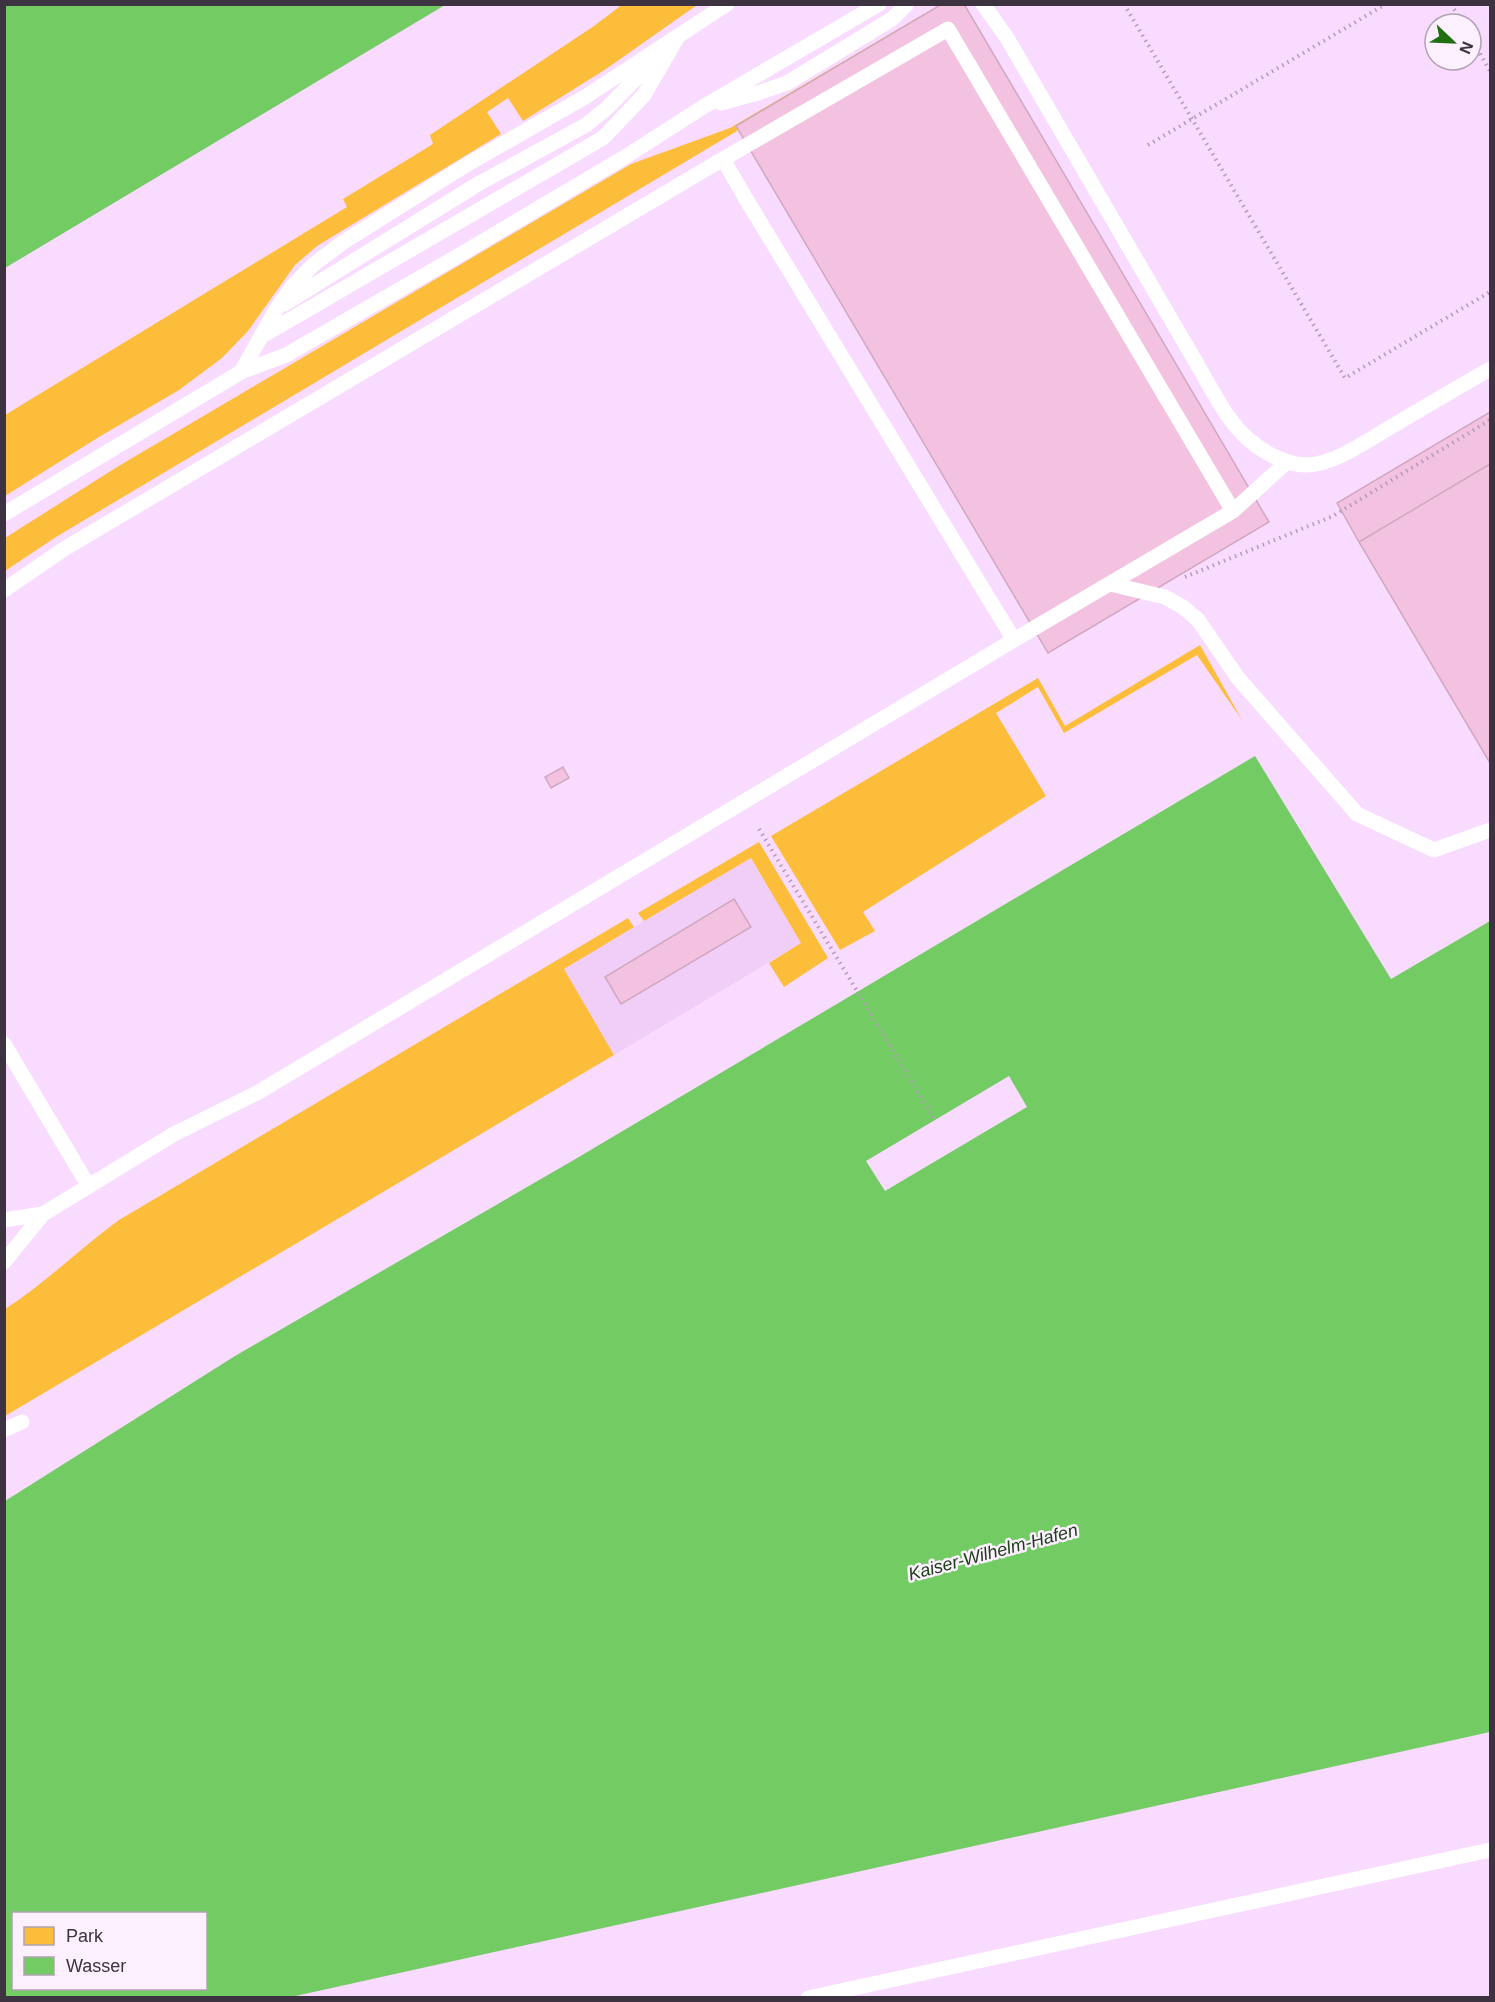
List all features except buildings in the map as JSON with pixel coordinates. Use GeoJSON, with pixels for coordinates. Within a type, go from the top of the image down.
{"type":"FeatureCollection","features":[{"type":"Feature","properties":{"kind":"lane"},"geometry":{"type":"LineString","coordinates":[[241,372],[277,308],[292,287],[313,265],[342,243],[466,165],[585,97],[727,4]]}},
{"type":"Feature","properties":{"kind":"lane"},"geometry":{"type":"LineString","coordinates":[[4,514],[241,372],[297,349],[879,4]]}},
{"type":"Feature","properties":{"kind":"lane"},"geometry":{"type":"LineString","coordinates":[[703,107],[787,83],[892,19],[907,4]]}},
{"type":"Feature","properties":{"kind":"lane"},"geometry":{"type":"LineString","coordinates":[[983,4],[1007,38],[1230,418],[1248,439],[1287,462],[1306,465],[1325,462],[1353,449],[1491,369]]}},
{"type":"Feature","properties":{"kind":"lane"},"geometry":{"type":"LineString","coordinates":[[4,590],[64,549],[723,159],[948,29],[1233,511]]}},
{"type":"Feature","properties":{"kind":"lane"},"geometry":{"type":"LineString","coordinates":[[277,308],[478,184],[586,124],[607,108],[678,36]]}},
{"type":"Feature","properties":{"kind":"lane"},"geometry":{"type":"LineString","coordinates":[[261,336],[603,138],[644,95],[678,36]]}},
{"type":"Feature","properties":{"kind":"lane"},"geometry":{"type":"LineString","coordinates":[[723,159],[1014,640]]}},
{"type":"Feature","properties":{"kind":"lane"},"geometry":{"type":"LineString","coordinates":[[6,1259],[43,1214],[88,1185],[174,1134],[257,1093],[1233,511],[1287,462]]}},
{"type":"Feature","properties":{"kind":"lane"},"geometry":{"type":"LineString","coordinates":[[1110,584],[1166,597],[1183,607],[1198,620],[1238,678],[1356,814],[1434,850],[1491,830]]}},
{"type":"Feature","properties":{"kind":"lane"},"geometry":{"type":"LineString","coordinates":[[4,1044],[88,1185]]}},
{"type":"Feature","properties":{"kind":"lane"},"geometry":{"type":"LineString","coordinates":[[4,1220],[43,1214]]}},
{"type":"Feature","properties":{"kind":"lane"},"geometry":{"type":"LineString","coordinates":[[4,1430],[22,1422]]}},
{"type":"Feature","properties":{"kind":"lane"},"geometry":{"type":"LineString","coordinates":[[808,1998],[1491,1850]]}},
{"type":"Feature","properties":{"kind":"path"},"geometry":{"type":"LineString","coordinates":[[1124,4],[1345,378],[1491,292]]}},
{"type":"Feature","properties":{"kind":"path"},"geometry":{"type":"LineString","coordinates":[[1148,145],[1386,4]]}},
{"type":"Feature","properties":{"kind":"path"},"geometry":{"type":"LineString","coordinates":[[1483,58],[1491,71]]}},
{"type":"Feature","properties":{"kind":"path"},"geometry":{"type":"LineString","coordinates":[[1166,597],[1181,579],[1333,516],[1491,420]]}},
{"type":"Feature","properties":{"kind":"path"},"geometry":{"type":"LineString","coordinates":[[759,829],[935,1120]]}},
{"type":"Feature","properties":{"kind":"shaded area"},"geometry":{"type":"Polygon","coordinates":[[[751,858],[801,943],[614,1055],[563,969],[751,858]]]}},
{"type":"Feature","properties":{"kind":"green space"},"geometry":{"type":"Polygon","coordinates":[[[623,4],[697,5],[606,69],[523,121],[508,98],[487,112],[501,134],[317,246],[295,265],[248,331],[222,358],[179,390],[5,496],[5,415],[347,207],[343,199],[433,144],[430,135],[594,26],[623,4]]]}},
{"type":"Feature","properties":{"kind":"green space"},"geometry":{"type":"Polygon","coordinates":[[[924,14],[926,17],[56,537],[5,571],[5,538],[117,467],[631,164],[730,128],[924,14]]]}},
{"type":"Feature","properties":{"kind":"green space"},"geometry":{"type":"Polygon","coordinates":[[[1200,645],[1242,720],[1197,655],[1064,733],[1038,687],[996,713],[1046,796],[863,912],[875,931],[840,950],[771,836],[1038,678],[1065,726],[1200,645]]]}},
{"type":"Feature","properties":{"kind":"green space"},"geometry":{"type":"Polygon","coordinates":[[[759,842],[828,958],[784,987],[769,963],[801,943],[751,858],[644,921],[638,913],[759,842]]]}},
{"type":"Feature","properties":{"kind":"green space"},"geometry":{"type":"Polygon","coordinates":[[[628,918],[634,927],[564,969],[614,1055],[5,1416],[5,1309],[35,1288],[119,1220],[628,918]]]}},
{"type":"Feature","properties":{"kind":"water"},"geometry":{"type":"Polygon","coordinates":[[[5,4],[445,4],[445,5],[5,268],[5,4]]]}},
{"type":"Feature","properties":{"kind":"water","name":"Kaiser-Wilhelm-Hafen"},"geometry":{"type":"Polygon","coordinates":[[[1255,756],[1391,979],[1490,921],[1490,1732],[291,1997],[5,1998],[5,1501],[235,1356],[572,1161],[1255,756]]]}},
{"type":"Feature","properties":{"kind":"pier"},"geometry":{"type":"Polygon","coordinates":[[[1009,1076],[1027,1107],[885,1191],[866,1161],[1009,1076]]]}}]}
